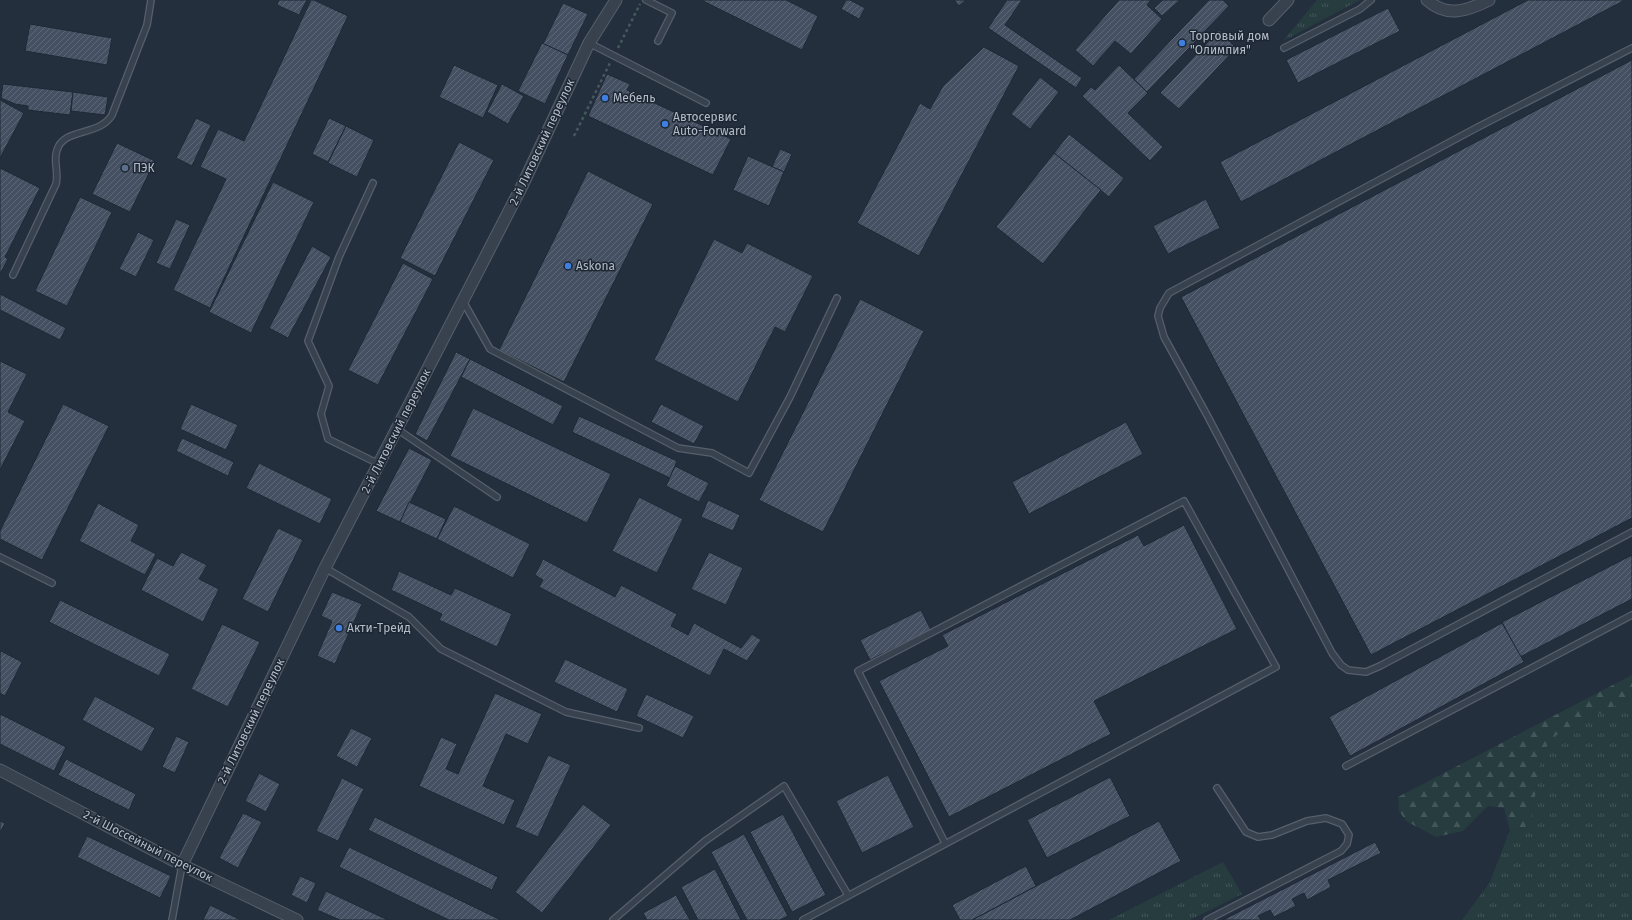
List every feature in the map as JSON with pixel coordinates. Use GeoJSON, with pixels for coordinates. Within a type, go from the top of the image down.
{"type":"FeatureCollection","features":[{"type":"Feature","properties":{"kind":"street","name":"2-й Литовский переулок"},"geometry":{"type":"LineString","coordinates":[[182,865],[325,568],[522,186],[588,43],[616,0]]}},
{"type":"Feature","properties":{"kind":"street"},"geometry":{"type":"LineString","coordinates":[[1268,20],[1288,0]]}},
{"type":"Feature","properties":{"kind":"street"},"geometry":{"type":"LineString","coordinates":[[1427,0],[1439,9],[1456,12],[1472,8],[1489,0]]}},
{"type":"Feature","properties":{"kind":"street","name":"2-й Шоссейный переулок"},"geometry":{"type":"LineString","coordinates":[[0,770],[182,865],[297,920]]}},
{"type":"Feature","properties":{"kind":"lane"},"geometry":{"type":"LineString","coordinates":[[13,275],[56,184],[58,177],[56,150],[64,139],[103,126],[112,116],[147,25],[151,0]]}},
{"type":"Feature","properties":{"kind":"lane"},"geometry":{"type":"LineString","coordinates":[[646,0],[672,14],[658,41]]}},
{"type":"Feature","properties":{"kind":"lane"},"geometry":{"type":"LineString","coordinates":[[1284,48],[1360,9],[1371,0]]}},
{"type":"Feature","properties":{"kind":"lane"},"geometry":{"type":"LineString","coordinates":[[588,43],[706,102]]}},
{"type":"Feature","properties":{"kind":"lane"},"geometry":{"type":"LineString","coordinates":[[1632,48],[1478,127],[1169,293],[1160,308],[1158,316],[1164,337],[1207,415],[1304,601],[1332,653],[1341,665],[1348,670],[1366,672],[1380,666],[1632,532]]}},
{"type":"Feature","properties":{"kind":"lane"},"geometry":{"type":"LineString","coordinates":[[373,183],[339,257],[308,341],[329,386],[321,414],[328,439],[379,464]]}},
{"type":"Feature","properties":{"kind":"lane"},"geometry":{"type":"LineString","coordinates":[[463,300],[490,349],[678,448],[712,453],[749,473],[790,397],[837,298]]}},
{"type":"Feature","properties":{"kind":"lane"},"geometry":{"type":"LineString","coordinates":[[397,429],[497,497]]}},
{"type":"Feature","properties":{"kind":"lane"},"geometry":{"type":"LineString","coordinates":[[803,920],[1276,667],[1184,501],[858,671],[946,843]]}},
{"type":"Feature","properties":{"kind":"lane"},"geometry":{"type":"LineString","coordinates":[[0,557],[52,583]]}},
{"type":"Feature","properties":{"kind":"lane"},"geometry":{"type":"LineString","coordinates":[[325,568],[409,617],[441,648],[566,712],[639,728]]}},
{"type":"Feature","properties":{"kind":"lane"},"geometry":{"type":"LineString","coordinates":[[1346,766],[1632,615]]}},
{"type":"Feature","properties":{"kind":"lane"},"geometry":{"type":"LineString","coordinates":[[612,920],[705,841],[784,786],[848,895]]}},
{"type":"Feature","properties":{"kind":"lane"},"geometry":{"type":"LineString","coordinates":[[1207,920],[1341,851],[1347,844],[1349,835],[1342,824],[1326,818],[1307,821],[1272,835],[1258,837],[1246,832],[1217,788]]}},
{"type":"Feature","properties":{"kind":"lane"},"geometry":{"type":"LineString","coordinates":[[172,920],[182,865]]}},
{"type":"Feature","properties":{"kind":"path"},"geometry":{"type":"LineString","coordinates":[[574,136],[642,0]]}},
{"type":"Feature","properties":{"kind":"green space"},"geometry":{"type":"Polygon","coordinates":[[[1317,0],[1360,0],[1283,41],[1317,0]]]}},
{"type":"Feature","properties":{"kind":"green space"},"geometry":{"type":"Polygon","coordinates":[[[1632,675],[1632,697],[1551,738],[1540,760],[1533,812],[1525,828],[1510,830],[1504,808],[1488,806],[1463,831],[1436,837],[1406,821],[1399,811],[1398,797],[1632,675]]]}},
{"type":"Feature","properties":{"kind":"green space"},"geometry":{"type":"Polygon","coordinates":[[[1632,697],[1632,920],[1462,920],[1490,882],[1510,830],[1525,828],[1533,812],[1540,760],[1551,738],[1632,697]]]}},
{"type":"Feature","properties":{"kind":"green space"},"geometry":{"type":"Polygon","coordinates":[[[1223,862],[1242,894],[1190,920],[1109,920],[1223,862]]]}},
{"type":"Feature","properties":{"kind":"building"},"geometry":{"type":"Polygon","coordinates":[[[279,0],[307,0],[299,15],[277,5],[279,0]]]}},
{"type":"Feature","properties":{"kind":"building"},"geometry":{"type":"Polygon","coordinates":[[[311,0],[348,16],[210,308],[173,290],[226,179],[200,167],[218,129],[244,141],[311,0]]]}},
{"type":"Feature","properties":{"kind":"building"},"geometry":{"type":"Polygon","coordinates":[[[701,0],[786,0],[818,16],[802,50],[701,0]]]}},
{"type":"Feature","properties":{"kind":"building"},"geometry":{"type":"Polygon","coordinates":[[[846,0],[850,0],[865,8],[859,19],[841,9],[846,0]]]}},
{"type":"Feature","properties":{"kind":"building"},"geometry":{"type":"Polygon","coordinates":[[[954,0],[966,0],[959,6],[954,0]]]}},
{"type":"Feature","properties":{"kind":"building"},"geometry":{"type":"Polygon","coordinates":[[[1007,0],[1022,0],[1005,25],[1082,78],[1076,88],[988,28],[1007,0]]]}},
{"type":"Feature","properties":{"kind":"building"},"geometry":{"type":"Polygon","coordinates":[[[1119,0],[1151,0],[1147,5],[1162,19],[1131,54],[1115,41],[1093,66],[1075,50],[1119,0]]]}},
{"type":"Feature","properties":{"kind":"building"},"geometry":{"type":"Polygon","coordinates":[[[1163,0],[1180,0],[1162,16],[1154,8],[1163,0]]]}},
{"type":"Feature","properties":{"kind":"building","name":"Торговый дом \"Олимпия\""},"geometry":{"type":"Polygon","coordinates":[[[1209,0],[1223,0],[1229,6],[1147,92],[1134,79],[1209,0]]]}},
{"type":"Feature","properties":{"kind":"building"},"geometry":{"type":"Polygon","coordinates":[[[1528,0],[1625,0],[1241,202],[1220,162],[1528,0]]]}},
{"type":"Feature","properties":{"kind":"building"},"geometry":{"type":"Polygon","coordinates":[[[563,3],[588,14],[568,55],[543,44],[563,3]]]}},
{"type":"Feature","properties":{"kind":"building"},"geometry":{"type":"Polygon","coordinates":[[[1388,8],[1400,31],[1298,83],[1286,60],[1388,8]]]}},
{"type":"Feature","properties":{"kind":"building"},"geometry":{"type":"Polygon","coordinates":[[[30,24],[112,38],[107,65],[25,51],[30,24]]]}},
{"type":"Feature","properties":{"kind":"building"},"geometry":{"type":"Polygon","coordinates":[[[1219,30],[1236,48],[1179,109],[1160,93],[1219,30]]]}},
{"type":"Feature","properties":{"kind":"building"},"geometry":{"type":"Polygon","coordinates":[[[542,43],[568,55],[545,104],[518,91],[542,43]]]}},
{"type":"Feature","properties":{"kind":"building"},"geometry":{"type":"Polygon","coordinates":[[[984,47],[1019,66],[919,256],[857,223],[920,103],[930,109],[943,86],[984,47]]]}},
{"type":"Feature","properties":{"kind":"building"},"geometry":{"type":"Polygon","coordinates":[[[1632,60],[1632,518],[1371,655],[1181,297],[1632,60]]]}},
{"type":"Feature","properties":{"kind":"building"},"geometry":{"type":"Polygon","coordinates":[[[454,65],[498,85],[483,118],[439,97],[454,65]]]}},
{"type":"Feature","properties":{"kind":"building"},"geometry":{"type":"Polygon","coordinates":[[[1119,65],[1148,93],[1128,113],[1163,147],[1150,161],[1082,96],[1091,87],[1095,90],[1119,65]]]}},
{"type":"Feature","properties":{"kind":"building"},"geometry":{"type":"Polygon","coordinates":[[[607,74],[630,84],[627,90],[731,139],[713,175],[588,116],[607,74]]]}},
{"type":"Feature","properties":{"kind":"building"},"geometry":{"type":"Polygon","coordinates":[[[1040,77],[1059,92],[1030,129],[1011,114],[1040,77]]]}},
{"type":"Feature","properties":{"kind":"building"},"geometry":{"type":"Polygon","coordinates":[[[3,84],[73,92],[70,115],[28,110],[28,106],[15,104],[1,98],[3,84]]]}},
{"type":"Feature","properties":{"kind":"building"},"geometry":{"type":"Polygon","coordinates":[[[502,84],[524,96],[508,124],[487,112],[502,84]]]}},
{"type":"Feature","properties":{"kind":"building"},"geometry":{"type":"Polygon","coordinates":[[[73,92],[108,97],[105,115],[71,111],[73,92]]]}},
{"type":"Feature","properties":{"kind":"building"},"geometry":{"type":"Polygon","coordinates":[[[0,100],[24,113],[0,158],[0,100]]]}},
{"type":"Feature","properties":{"kind":"building"},"geometry":{"type":"Polygon","coordinates":[[[196,118],[211,125],[192,166],[176,158],[196,118]]]}},
{"type":"Feature","properties":{"kind":"building"},"geometry":{"type":"Polygon","coordinates":[[[329,118],[346,126],[328,162],[312,154],[329,118]]]}},
{"type":"Feature","properties":{"kind":"building"},"geometry":{"type":"Polygon","coordinates":[[[346,126],[374,140],[357,177],[328,163],[346,126]]]}},
{"type":"Feature","properties":{"kind":"building"},"geometry":{"type":"Polygon","coordinates":[[[1069,134],[1124,178],[1109,197],[1054,153],[1069,134]]]}},
{"type":"Feature","properties":{"kind":"building"},"geometry":{"type":"Polygon","coordinates":[[[459,142],[494,160],[435,276],[400,258],[459,142]]]}},
{"type":"Feature","properties":{"kind":"building"},"geometry":{"type":"Polygon","coordinates":[[[117,143],[155,161],[130,212],[92,194],[117,143]]]}},
{"type":"Feature","properties":{"kind":"building"},"geometry":{"type":"Polygon","coordinates":[[[780,149],[792,154],[784,172],[772,167],[780,149]]]}},
{"type":"Feature","properties":{"kind":"building"},"geometry":{"type":"Polygon","coordinates":[[[1054,153],[1101,190],[1043,264],[996,227],[1054,153]]]}},
{"type":"Feature","properties":{"kind":"building"},"geometry":{"type":"Polygon","coordinates":[[[748,156],[784,172],[769,206],[733,190],[748,156]]]}},
{"type":"Feature","properties":{"kind":"building"},"geometry":{"type":"Polygon","coordinates":[[[0,168],[40,188],[5,257],[8,259],[0,274],[0,168]]]}},
{"type":"Feature","properties":{"kind":"building"},"geometry":{"type":"Polygon","coordinates":[[[588,171],[653,204],[564,382],[499,350],[588,171]]]}},
{"type":"Feature","properties":{"kind":"building"},"geometry":{"type":"Polygon","coordinates":[[[273,182],[314,202],[251,333],[209,312],[273,182]]]}},
{"type":"Feature","properties":{"kind":"building"},"geometry":{"type":"Polygon","coordinates":[[[80,197],[112,212],[67,306],[35,291],[80,197]]]}},
{"type":"Feature","properties":{"kind":"building"},"geometry":{"type":"Polygon","coordinates":[[[1206,199],[1220,228],[1168,254],[1153,226],[1206,199]]]}},
{"type":"Feature","properties":{"kind":"building"},"geometry":{"type":"Polygon","coordinates":[[[176,219],[190,225],[170,269],[156,263],[176,219]]]}},
{"type":"Feature","properties":{"kind":"building"},"geometry":{"type":"Polygon","coordinates":[[[138,232],[154,240],[136,277],[119,269],[138,232]]]}},
{"type":"Feature","properties":{"kind":"building"},"geometry":{"type":"Polygon","coordinates":[[[714,239],[742,253],[747,243],[813,276],[785,332],[775,327],[738,402],[654,360],[714,239]]]}},
{"type":"Feature","properties":{"kind":"building"},"geometry":{"type":"Polygon","coordinates":[[[312,246],[331,257],[288,338],[269,328],[312,246]]]}},
{"type":"Feature","properties":{"kind":"building"},"geometry":{"type":"Polygon","coordinates":[[[403,263],[433,279],[378,385],[348,370],[403,263]]]}},
{"type":"Feature","properties":{"kind":"building"},"geometry":{"type":"Polygon","coordinates":[[[0,294],[66,328],[60,340],[0,310],[0,294]]]}},
{"type":"Feature","properties":{"kind":"building"},"geometry":{"type":"Polygon","coordinates":[[[860,299],[924,331],[823,532],[759,500],[860,299]]]}},
{"type":"Feature","properties":{"kind":"building"},"geometry":{"type":"Polygon","coordinates":[[[456,352],[470,359],[427,441],[415,434],[456,352]]]}},
{"type":"Feature","properties":{"kind":"building"},"geometry":{"type":"Polygon","coordinates":[[[470,359],[563,406],[553,425],[461,377],[470,359]]]}},
{"type":"Feature","properties":{"kind":"building"},"geometry":{"type":"Polygon","coordinates":[[[0,361],[27,374],[8,412],[25,421],[0,470],[0,361]]]}},
{"type":"Feature","properties":{"kind":"building"},"geometry":{"type":"Polygon","coordinates":[[[63,404],[109,426],[42,560],[0,539],[0,531],[63,404]]]}},
{"type":"Feature","properties":{"kind":"building"},"geometry":{"type":"Polygon","coordinates":[[[191,404],[238,425],[226,450],[180,429],[191,404]]]}},
{"type":"Feature","properties":{"kind":"building"},"geometry":{"type":"Polygon","coordinates":[[[661,404],[704,426],[694,444],[651,422],[661,404]]]}},
{"type":"Feature","properties":{"kind":"building"},"geometry":{"type":"Polygon","coordinates":[[[473,408],[611,474],[587,523],[450,456],[473,408]]]}},
{"type":"Feature","properties":{"kind":"building"},"geometry":{"type":"Polygon","coordinates":[[[579,416],[677,461],[670,478],[572,432],[579,416]]]}},
{"type":"Feature","properties":{"kind":"building"},"geometry":{"type":"Polygon","coordinates":[[[1126,422],[1143,454],[1029,514],[1012,482],[1126,422]]]}},
{"type":"Feature","properties":{"kind":"building"},"geometry":{"type":"Polygon","coordinates":[[[182,438],[234,462],[228,476],[176,451],[182,438]]]}},
{"type":"Feature","properties":{"kind":"building"},"geometry":{"type":"Polygon","coordinates":[[[409,448],[432,460],[400,522],[376,511],[409,448]]]}},
{"type":"Feature","properties":{"kind":"building"},"geometry":{"type":"Polygon","coordinates":[[[259,463],[332,499],[320,524],[246,488],[259,463]]]}},
{"type":"Feature","properties":{"kind":"building"},"geometry":{"type":"Polygon","coordinates":[[[675,466],[709,483],[699,502],[666,486],[675,466]]]}},
{"type":"Feature","properties":{"kind":"building"},"geometry":{"type":"Polygon","coordinates":[[[639,497],[683,519],[657,573],[612,551],[639,497]]]}},
{"type":"Feature","properties":{"kind":"building"},"geometry":{"type":"Polygon","coordinates":[[[708,500],[740,515],[733,531],[701,517],[708,500]]]}},
{"type":"Feature","properties":{"kind":"building"},"geometry":{"type":"Polygon","coordinates":[[[409,502],[446,519],[437,539],[400,522],[409,502]]]}},
{"type":"Feature","properties":{"kind":"building"},"geometry":{"type":"Polygon","coordinates":[[[98,503],[139,525],[131,541],[156,554],[145,575],[79,541],[98,503]]]}},
{"type":"Feature","properties":{"kind":"building"},"geometry":{"type":"Polygon","coordinates":[[[454,506],[530,544],[513,578],[437,539],[454,506]]]}},
{"type":"Feature","properties":{"kind":"building"},"geometry":{"type":"Polygon","coordinates":[[[1184,525],[1237,629],[1094,701],[1111,734],[949,817],[879,681],[948,646],[942,635],[1138,535],[1144,546],[1184,525]]]}},
{"type":"Feature","properties":{"kind":"building"},"geometry":{"type":"Polygon","coordinates":[[[278,528],[303,540],[268,612],[242,599],[278,528]]]}},
{"type":"Feature","properties":{"kind":"building"},"geometry":{"type":"Polygon","coordinates":[[[181,552],[207,565],[199,579],[219,589],[203,622],[141,590],[157,558],[173,566],[181,552]]]}},
{"type":"Feature","properties":{"kind":"building"},"geometry":{"type":"Polygon","coordinates":[[[709,552],[743,568],[726,605],[691,589],[709,552]]]}},
{"type":"Feature","properties":{"kind":"building"},"geometry":{"type":"Polygon","coordinates":[[[1632,555],[1632,599],[1520,657],[1502,622],[1632,555]]]}},
{"type":"Feature","properties":{"kind":"building"},"geometry":{"type":"Polygon","coordinates":[[[543,559],[615,597],[621,585],[677,614],[671,626],[688,635],[694,623],[741,648],[752,634],[761,640],[747,661],[724,649],[710,676],[539,587],[543,580],[535,575],[543,559]]]}},
{"type":"Feature","properties":{"kind":"building"},"geometry":{"type":"Polygon","coordinates":[[[399,571],[451,595],[455,588],[512,614],[497,647],[439,620],[442,614],[391,590],[399,571]]]}},
{"type":"Feature","properties":{"kind":"building"},"geometry":{"type":"Polygon","coordinates":[[[332,592],[362,604],[335,664],[317,656],[332,621],[321,616],[332,592]]]}},
{"type":"Feature","properties":{"kind":"building"},"geometry":{"type":"Polygon","coordinates":[[[60,600],[170,654],[159,676],[49,622],[60,600]]]}},
{"type":"Feature","properties":{"kind":"building"},"geometry":{"type":"Polygon","coordinates":[[[921,610],[931,630],[870,660],[860,640],[921,610]]]}},
{"type":"Feature","properties":{"kind":"building"},"geometry":{"type":"Polygon","coordinates":[[[1502,623],[1524,662],[1350,756],[1329,717],[1502,623]]]}},
{"type":"Feature","properties":{"kind":"building"},"geometry":{"type":"Polygon","coordinates":[[[222,624],[260,642],[228,707],[191,689],[222,624]]]}},
{"type":"Feature","properties":{"kind":"building"},"geometry":{"type":"Polygon","coordinates":[[[1,651],[22,662],[5,696],[0,693],[1,651]]]}},
{"type":"Feature","properties":{"kind":"building"},"geometry":{"type":"Polygon","coordinates":[[[565,659],[628,689],[617,712],[554,682],[565,659]]]}},
{"type":"Feature","properties":{"kind":"building"},"geometry":{"type":"Polygon","coordinates":[[[495,693],[542,714],[528,744],[506,734],[483,786],[515,800],[504,825],[419,786],[441,737],[457,744],[446,769],[458,774],[495,693]]]}},
{"type":"Feature","properties":{"kind":"building"},"geometry":{"type":"Polygon","coordinates":[[[646,694],[694,716],[683,738],[636,716],[646,694]]]}},
{"type":"Feature","properties":{"kind":"building"},"geometry":{"type":"Polygon","coordinates":[[[95,696],[155,728],[142,752],[82,720],[95,696]]]}},
{"type":"Feature","properties":{"kind":"building"},"geometry":{"type":"Polygon","coordinates":[[[0,714],[66,747],[54,771],[0,744],[0,714]]]}},
{"type":"Feature","properties":{"kind":"building"},"geometry":{"type":"Polygon","coordinates":[[[351,728],[372,738],[357,767],[336,756],[351,728]]]}},
{"type":"Feature","properties":{"kind":"building"},"geometry":{"type":"Polygon","coordinates":[[[176,736],[189,742],[175,773],[162,767],[176,736]]]}},
{"type":"Feature","properties":{"kind":"building"},"geometry":{"type":"Polygon","coordinates":[[[548,755],[571,765],[538,837],[515,827],[548,755]]]}},
{"type":"Feature","properties":{"kind":"building"},"geometry":{"type":"Polygon","coordinates":[[[66,759],[136,794],[129,810],[58,775],[66,759]]]}},
{"type":"Feature","properties":{"kind":"building"},"geometry":{"type":"Polygon","coordinates":[[[259,773],[280,784],[266,812],[245,801],[259,773]]]}},
{"type":"Feature","properties":{"kind":"building"},"geometry":{"type":"Polygon","coordinates":[[[888,775],[914,827],[862,853],[836,801],[888,775]]]}},
{"type":"Feature","properties":{"kind":"building"},"geometry":{"type":"Polygon","coordinates":[[[1110,777],[1130,816],[1047,858],[1027,820],[1110,777]]]}},
{"type":"Feature","properties":{"kind":"building"},"geometry":{"type":"Polygon","coordinates":[[[342,778],[364,789],[338,841],[316,831],[342,778]]]}},
{"type":"Feature","properties":{"kind":"building"},"geometry":{"type":"Polygon","coordinates":[[[583,804],[611,825],[542,913],[515,892],[583,804]]]}},
{"type":"Feature","properties":{"kind":"building"},"geometry":{"type":"Polygon","coordinates":[[[243,813],[262,822],[238,868],[219,858],[243,813]]]}},
{"type":"Feature","properties":{"kind":"building"},"geometry":{"type":"Polygon","coordinates":[[[783,814],[826,895],[792,912],[750,832],[783,814]]]}},
{"type":"Feature","properties":{"kind":"building"},"geometry":{"type":"Polygon","coordinates":[[[375,817],[498,877],[492,890],[368,830],[375,817]]]}},
{"type":"Feature","properties":{"kind":"building"},"geometry":{"type":"Polygon","coordinates":[[[0,821],[5,823],[0,833],[0,821]]]}},
{"type":"Feature","properties":{"kind":"building"},"geometry":{"type":"Polygon","coordinates":[[[1159,821],[1181,861],[1070,920],[972,920],[1159,821]]]}},
{"type":"Feature","properties":{"kind":"building"},"geometry":{"type":"Polygon","coordinates":[[[744,834],[788,916],[780,920],[747,920],[711,852],[744,834]]]}},
{"type":"Feature","properties":{"kind":"building"},"geometry":{"type":"Polygon","coordinates":[[[87,836],[171,876],[160,898],[77,857],[87,836]]]}},
{"type":"Feature","properties":{"kind":"building"},"geometry":{"type":"Polygon","coordinates":[[[1375,842],[1381,853],[1328,880],[1331,887],[1307,900],[1304,893],[1292,899],[1296,906],[1274,917],[1270,910],[1258,916],[1261,920],[1223,920],[1375,842]]]}},
{"type":"Feature","properties":{"kind":"building"},"geometry":{"type":"Polygon","coordinates":[[[349,847],[501,920],[449,920],[339,867],[349,847]]]}},
{"type":"Feature","properties":{"kind":"building"},"geometry":{"type":"Polygon","coordinates":[[[1026,866],[1036,886],[972,920],[960,920],[952,905],[1026,866]]]}},
{"type":"Feature","properties":{"kind":"building"},"geometry":{"type":"Polygon","coordinates":[[[715,869],[741,920],[698,920],[681,887],[715,869]]]}},
{"type":"Feature","properties":{"kind":"building"},"geometry":{"type":"Polygon","coordinates":[[[300,876],[316,883],[307,903],[291,895],[300,876]]]}},
{"type":"Feature","properties":{"kind":"building"},"geometry":{"type":"Polygon","coordinates":[[[326,891],[388,920],[340,920],[317,910],[326,891]]]}},
{"type":"Feature","properties":{"kind":"building"},"geometry":{"type":"Polygon","coordinates":[[[676,895],[690,920],[647,920],[643,913],[676,895]]]}},
{"type":"Feature","properties":{"kind":"building"},"geometry":{"type":"Polygon","coordinates":[[[210,905],[241,920],[203,920],[210,905]]]}},
{"type":"Feature","properties":{"kind":"place","name":"Торговый дом \"Олимпия\""},"geometry":{"type":"Point","coordinates":[1182,43]}},
{"type":"Feature","properties":{"kind":"place","name":"Мебель"},"geometry":{"type":"Point","coordinates":[605,98]}},
{"type":"Feature","properties":{"kind":"place","name":"Автосервис Auto-Forward"},"geometry":{"type":"Point","coordinates":[665,124]}},
{"type":"Feature","properties":{"kind":"place","name":"ПЭК"},"geometry":{"type":"Point","coordinates":[125,168]}},
{"type":"Feature","properties":{"kind":"place","name":"Askona"},"geometry":{"type":"Point","coordinates":[568,266]}},
{"type":"Feature","properties":{"kind":"place","name":"Акти-Трейд"},"geometry":{"type":"Point","coordinates":[339,628]}}]}
